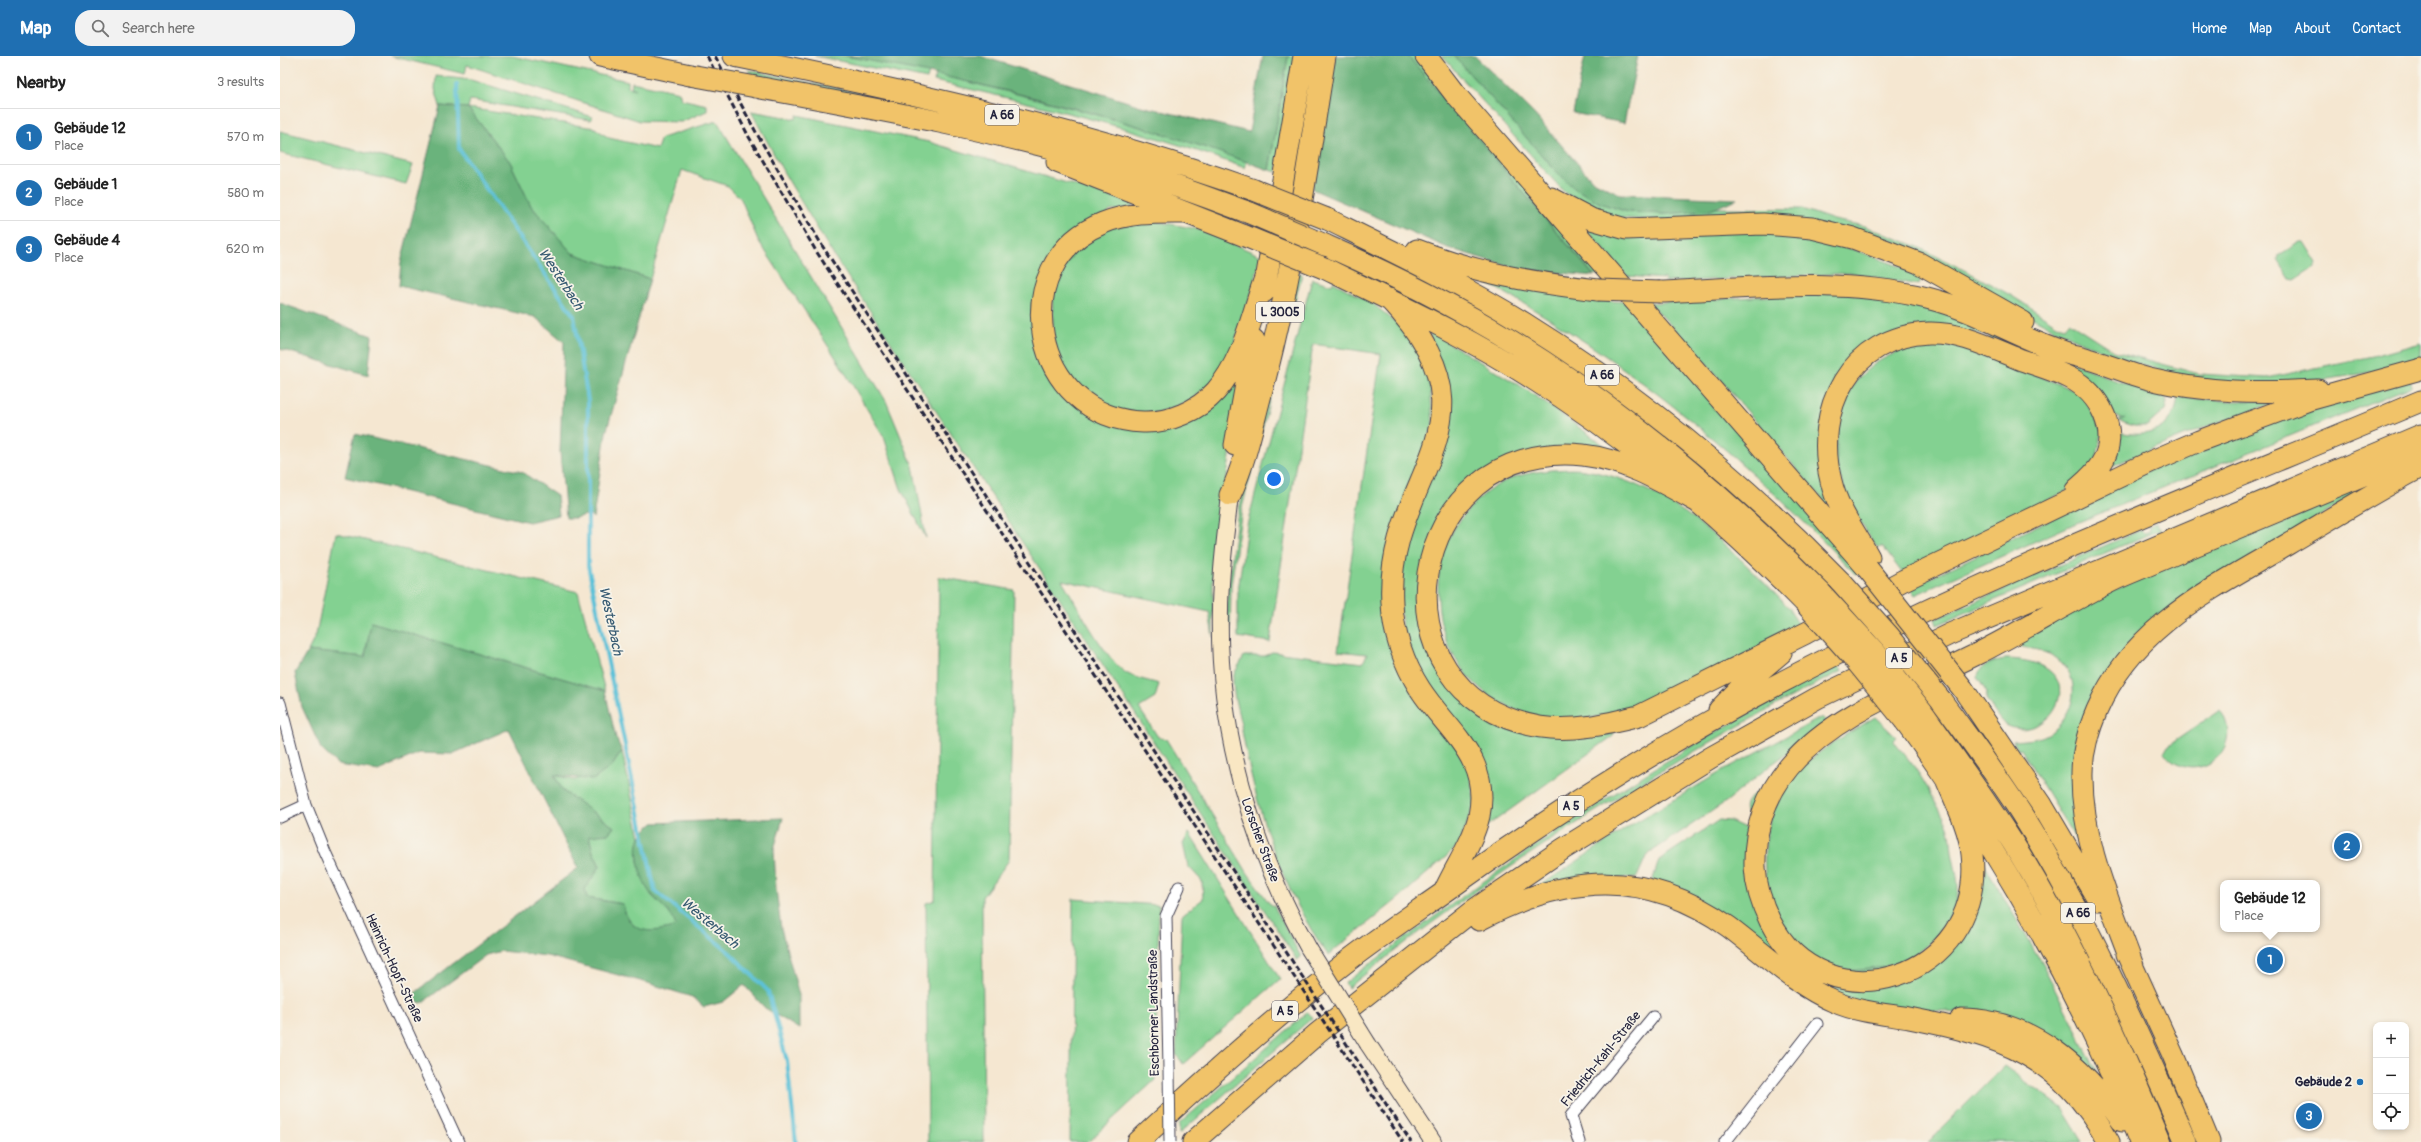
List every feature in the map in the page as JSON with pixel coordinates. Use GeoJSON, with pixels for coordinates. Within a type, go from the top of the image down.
{"type":"FeatureCollection","features":[{"type":"Feature","properties":{"kind":"highway","name":"A 66"},"geometry":{"type":"LineString","coordinates":[[600,56],[690,75],[870,108],[996,135],[1116,166],[1250,213],[1325,245],[1455,308],[1499,334],[1584,390],[1660,446],[1706,484],[1784,555],[1812,598]]}},
{"type":"Feature","properties":{"kind":"highway","name":"L 3005"},"geometry":{"type":"LineString","coordinates":[[1230,495],[1231,470],[1254,343],[1262,312],[1265,278],[1304,56]]}},
{"type":"Feature","properties":{"kind":"highway","name":"L 3005"},"geometry":{"type":"LineString","coordinates":[[1230,495],[1240,473],[1272,352],[1287,278],[1325,56]]}},
{"type":"Feature","properties":{"kind":"highway"},"geometry":{"type":"LineString","coordinates":[[1426,56],[1455,94],[1541,193],[1871,568],[1963,690],[2011,757],[2066,843],[2133,966]]}},
{"type":"Feature","properties":{"kind":"highway","name":"A 66"},"geometry":{"type":"LineString","coordinates":[[739,57],[1059,129],[1144,153],[1254,190],[1327,219],[1428,269],[1478,296],[1531,328],[1613,383],[1654,413],[1732,477],[1801,541],[1841,582],[1890,637],[1941,700],[2021,814],[2069,895],[2124,1002],[2186,1142]]}},
{"type":"Feature","properties":{"kind":"highway"},"geometry":{"type":"LineString","coordinates":[[996,135],[1184,213],[1324,268],[1475,344],[1551,390],[1630,445],[1705,506],[1812,598],[1852,656],[1914,716],[1944,774],[2018,889],[2050,947],[2093,1036],[2140,1142]]}},
{"type":"Feature","properties":{"kind":"highway"},"geometry":{"type":"LineString","coordinates":[[1541,193],[1591,219],[1626,229],[1763,224],[1812,228],[1853,238],[1920,263],[2031,327],[2064,342],[2088,358]]}},
{"type":"Feature","properties":{"kind":"highway"},"geometry":{"type":"LineString","coordinates":[[1184,213],[1137,214],[1102,224],[1073,244],[1051,272],[1041,307],[1044,343],[1058,375],[1083,402],[1115,418],[1150,422],[1168,420],[1200,404],[1215,392],[1233,367],[1265,278]]}},
{"type":"Feature","properties":{"kind":"highway"},"geometry":{"type":"LineString","coordinates":[[1327,219],[1446,261],[1497,276],[1541,284],[1598,290],[1660,292],[1813,285],[1842,286],[1900,292],[1955,306],[2062,352],[2088,358],[2149,379],[2201,389],[2262,392],[2348,388]]}},
{"type":"Feature","properties":{"kind":"highway"},"geometry":{"type":"LineString","coordinates":[[1388,299],[1415,329],[1430,352],[1439,376],[1442,400],[1440,424],[1433,451],[1397,546],[1391,582],[1394,619],[1401,648],[1412,675],[1428,700],[1472,759],[1480,785],[1480,805],[1476,826],[1442,894]]}},
{"type":"Feature","properties":{"kind":"highway"},"geometry":{"type":"LineString","coordinates":[[1871,568],[1836,498],[1831,483],[1826,454],[1828,422],[1835,395],[1853,369],[1878,348],[1903,337],[1930,333],[1970,340],[2070,378],[2085,388],[2095,399],[2106,417],[2109,431],[2107,447],[2102,463],[2090,478],[2060,504]]}},
{"type":"Feature","properties":{"kind":"highway"},"geometry":{"type":"LineString","coordinates":[[1705,506],[1659,481],[1599,458],[1558,455],[1526,461],[1504,469],[1481,483],[1461,501],[1444,523],[1432,550],[1426,577],[1426,602],[1431,633],[1438,651],[1454,678],[1492,711],[1523,723],[1541,727],[1568,728],[1610,723],[1639,716],[1806,633],[1902,581],[2060,504],[2199,441],[2308,400],[2421,369]]}},
{"type":"Feature","properties":{"kind":"highway","name":"A 5"},"geometry":{"type":"LineString","coordinates":[[1138,1142],[1265,1028],[1339,967],[1550,819],[1665,746],[1820,662],[1953,598],[2032,562],[2421,401]]}},
{"type":"Feature","properties":{"kind":"highway","name":"A 5"},"geometry":{"type":"LineString","coordinates":[[1193,1142],[1318,1033],[1418,956],[1471,912],[1563,849],[1656,790],[1818,698],[1950,634],[2024,601],[2421,435]]}},
{"type":"Feature","properties":{"kind":"highway"},"geometry":{"type":"LineString","coordinates":[[1944,774],[1972,852],[1973,876],[1966,915],[1950,940],[1940,951],[1918,967],[1896,976],[1871,981],[1833,975],[1800,958],[1782,940],[1767,914],[1755,873],[1755,848],[1760,821],[1775,788],[1789,768],[1815,742],[1867,708],[1977,654],[2077,598],[2118,578],[2421,451]]}},
{"type":"Feature","properties":{"kind":"highway"},"geometry":{"type":"LineString","coordinates":[[2209,1142],[2133,966],[2095,861],[2088,835],[2082,790],[2082,771],[2088,737],[2104,695],[2116,674],[2148,635],[2204,593],[2421,467]]}},
{"type":"Feature","properties":{"kind":"highway"},"geometry":{"type":"LineString","coordinates":[[1704,725],[1743,685],[1806,633]]}},
{"type":"Feature","properties":{"kind":"highway","name":"A 66"},"geometry":{"type":"LineString","coordinates":[[1914,716],[2014,844],[2103,1012],[2162,1142]]}},
{"type":"Feature","properties":{"kind":"highway"},"geometry":{"type":"LineString","coordinates":[[1418,956],[1473,922],[1523,899],[1567,886],[1619,884],[1671,895],[1700,908],[1805,987],[1836,1003],[1863,1011],[1908,1018],[1991,1038],[2029,1055],[2071,1088],[2109,1142]]}},
{"type":"Feature","properties":{"kind":"highway"},"geometry":{"type":"LineString","coordinates":[[1908,1018],[1983,1021],[2002,1024],[2036,1038],[2067,1058],[2088,1078],[2110,1104],[2135,1142]]}},
{"type":"Feature","properties":{"kind":"main road","name":"Lorscher Straße"},"geometry":{"type":"LineString","coordinates":[[1230,495],[1221,570],[1220,644],[1234,754],[1243,792],[1267,865],[1292,920],[1308,949],[1368,1044],[1433,1142]]}},
{"type":"Feature","properties":{"kind":"street","name":"Heinrich-Hopf-Straße"},"geometry":{"type":"LineString","coordinates":[[280,703],[306,805],[325,852],[458,1142]]}},
{"type":"Feature","properties":{"kind":"street"},"geometry":{"type":"LineString","coordinates":[[280,817],[306,805]]}},
{"type":"Feature","properties":{"kind":"street","name":"Eschborner Landstraße"},"geometry":{"type":"LineString","coordinates":[[1170,1142],[1166,916],[1179,887]]}},
{"type":"Feature","properties":{"kind":"street","name":"Friedrich-Kahl-Straße"},"geometry":{"type":"LineString","coordinates":[[1579,1142],[1571,1116],[1653,1016]]}},
{"type":"Feature","properties":{"kind":"street"},"geometry":{"type":"LineString","coordinates":[[1725,1142],[1817,1024]]}},
{"type":"Feature","properties":{"kind":"green space"},"geometry":{"type":"Polygon","coordinates":[[[390,56],[512,56],[628,81],[628,87],[636,89],[631,87],[632,82],[679,92],[681,99],[707,105],[707,111],[681,122],[640,121],[467,65],[465,74],[390,56]]]}},
{"type":"Feature","properties":{"kind":"green space"},"geometry":{"type":"Polygon","coordinates":[[[815,56],[846,56],[929,72],[927,79],[815,56]]]}},
{"type":"Feature","properties":{"kind":"green space"},"geometry":{"type":"Polygon","coordinates":[[[846,56],[980,56],[1141,106],[1249,132],[1263,56],[1288,56],[1269,170],[1165,135],[1060,104],[953,78],[846,56]]]}},
{"type":"Feature","properties":{"kind":"green space"},"geometry":{"type":"Polygon","coordinates":[[[1288,56],[1297,56],[1277,172],[1269,170],[1288,56]]]}},
{"type":"Feature","properties":{"kind":"green space"},"geometry":{"type":"Polygon","coordinates":[[[1335,56],[1408,56],[1594,276],[1517,269],[1448,248],[1312,189],[1335,56]]]}},
{"type":"Feature","properties":{"kind":"green space"},"geometry":{"type":"Polygon","coordinates":[[[1408,56],[1419,56],[1606,276],[1593,274],[1408,56]]]}},
{"type":"Feature","properties":{"kind":"green space"},"geometry":{"type":"Polygon","coordinates":[[[1442,56],[1454,56],[1555,170],[1600,203],[1628,212],[1664,214],[1708,211],[1716,208],[1802,209],[1834,220],[1864,226],[1916,246],[1972,274],[2012,296],[2057,325],[2065,327],[2069,322],[2114,351],[2199,374],[2267,378],[2373,356],[2421,343],[2421,362],[2351,376],[2303,382],[2256,385],[2222,384],[2152,367],[2093,347],[2035,319],[1935,261],[1894,242],[1872,234],[1620,218],[1613,216],[1585,205],[1565,193],[1442,56]]]}},
{"type":"Feature","properties":{"kind":"green space"},"geometry":{"type":"Polygon","coordinates":[[[1454,56],[1475,56],[1533,113],[1593,181],[1620,194],[1737,199],[1708,211],[1664,214],[1628,212],[1600,203],[1574,188],[1555,170],[1454,56]]]}},
{"type":"Feature","properties":{"kind":"green space"},"geometry":{"type":"Polygon","coordinates":[[[1585,56],[1638,56],[1624,123],[1573,113],[1585,56]]]}},
{"type":"Feature","properties":{"kind":"green space"},"geometry":{"type":"Polygon","coordinates":[[[749,70],[920,105],[920,109],[751,74],[749,70]]]}},
{"type":"Feature","properties":{"kind":"green space"},"geometry":{"type":"Polygon","coordinates":[[[936,74],[1132,124],[1209,148],[1247,162],[1245,168],[1207,154],[1091,119],[934,81],[936,74]]]}},
{"type":"Feature","properties":{"kind":"green space"},"geometry":{"type":"Polygon","coordinates":[[[436,76],[471,80],[593,117],[590,120],[470,100],[468,108],[440,106],[435,89],[436,76]]]}},
{"type":"Feature","properties":{"kind":"green space"},"geometry":{"type":"Polygon","coordinates":[[[440,106],[468,108],[510,162],[531,206],[572,253],[650,279],[606,433],[593,518],[590,514],[575,518],[566,518],[560,452],[564,342],[535,317],[399,286],[401,262],[440,106]]]}},
{"type":"Feature","properties":{"kind":"green space"},"geometry":{"type":"Polygon","coordinates":[[[468,108],[595,128],[609,138],[657,149],[661,138],[717,121],[886,401],[913,466],[926,538],[901,489],[884,437],[838,361],[758,240],[741,199],[728,186],[682,170],[650,279],[572,253],[531,206],[510,162],[468,108]]]}},
{"type":"Feature","properties":{"kind":"green space"},"geometry":{"type":"Polygon","coordinates":[[[751,111],[796,119],[797,115],[929,142],[1134,203],[1131,208],[1110,211],[1033,303],[1033,327],[1041,362],[1047,376],[1070,402],[1148,430],[1244,368],[1213,564],[1213,637],[1209,612],[1062,580],[1098,640],[1122,670],[1130,675],[1159,684],[1155,698],[1139,708],[1158,737],[1166,739],[1247,872],[1269,903],[1274,906],[1301,957],[1297,960],[834,256],[784,173],[751,111]]]}},
{"type":"Feature","properties":{"kind":"green space"},"geometry":{"type":"Polygon","coordinates":[[[280,131],[413,165],[406,184],[280,153],[280,131]]]}},
{"type":"Feature","properties":{"kind":"green space"},"geometry":{"type":"Polygon","coordinates":[[[1576,218],[1797,234],[1855,250],[1923,275],[1919,285],[1853,273],[1665,282],[1665,279],[1627,276],[1576,218]]]}},
{"type":"Feature","properties":{"kind":"green space"},"geometry":{"type":"Polygon","coordinates":[[[1154,221],[1203,230],[1261,256],[1252,291],[1226,368],[1191,401],[1156,413],[1119,412],[1074,386],[1054,356],[1052,287],[1077,248],[1106,228],[1154,221]]]}},
{"type":"Feature","properties":{"kind":"green space"},"geometry":{"type":"Polygon","coordinates":[[[2300,242],[2304,242],[2317,263],[2315,267],[2295,280],[2290,279],[2278,260],[2279,255],[2300,242]]]}},
{"type":"Feature","properties":{"kind":"green space"},"geometry":{"type":"Polygon","coordinates":[[[1296,272],[1302,274],[1242,508],[1231,586],[1230,632],[1227,632],[1227,596],[1237,518],[1296,272]]]}},
{"type":"Feature","properties":{"kind":"green space"},"geometry":{"type":"Polygon","coordinates":[[[1312,279],[1332,285],[1333,282],[1372,303],[1405,330],[1429,373],[1433,425],[1385,559],[1382,599],[1468,762],[1475,803],[1458,846],[1399,898],[1328,955],[1296,902],[1272,845],[1254,786],[1233,686],[1233,677],[1244,656],[1265,656],[1272,652],[1363,663],[1367,654],[1338,651],[1381,354],[1313,344],[1270,642],[1238,637],[1238,591],[1247,525],[1312,279]]]}},
{"type":"Feature","properties":{"kind":"green space"},"geometry":{"type":"Polygon","coordinates":[[[1483,281],[1593,300],[1628,302],[1862,572],[1856,575],[1814,532],[1727,451],[1634,376],[1535,310],[1483,281]]]}},
{"type":"Feature","properties":{"kind":"green space"},"geometry":{"type":"Polygon","coordinates":[[[1840,292],[1938,308],[2117,381],[2164,395],[2167,401],[2165,410],[2147,426],[2134,426],[2119,421],[2125,418],[2121,419],[2109,413],[2102,402],[1988,341],[1990,335],[1926,326],[1833,386],[1840,520],[1708,365],[1650,303],[1840,292]]]}},
{"type":"Feature","properties":{"kind":"green space"},"geometry":{"type":"Polygon","coordinates":[[[280,303],[372,336],[368,375],[280,349],[280,303]]]}},
{"type":"Feature","properties":{"kind":"green space"},"geometry":{"type":"Polygon","coordinates":[[[1432,333],[1524,388],[1629,463],[1594,453],[1481,474],[1418,596],[1476,709],[1614,732],[1613,736],[1486,827],[1487,804],[1402,633],[1399,565],[1437,458],[1430,334],[1432,333]]]}},
{"type":"Feature","properties":{"kind":"green space"},"geometry":{"type":"Polygon","coordinates":[[[1922,345],[1971,347],[2082,394],[2102,432],[2096,461],[2068,490],[1903,574],[1882,546],[1878,549],[1859,519],[1843,486],[1837,464],[1838,423],[1850,390],[1860,377],[1872,366],[1886,357],[1903,350],[1922,345]]]}},
{"type":"Feature","properties":{"kind":"green space"},"geometry":{"type":"Polygon","coordinates":[[[2410,379],[2412,386],[2074,524],[1915,595],[1910,588],[2207,442],[2410,379]]]}},
{"type":"Feature","properties":{"kind":"green space"},"geometry":{"type":"Polygon","coordinates":[[[2178,397],[2226,401],[2279,401],[2205,427],[2107,468],[2116,431],[2127,434],[2138,434],[2157,430],[2165,425],[2171,418],[2176,409],[2178,397]]]}},
{"type":"Feature","properties":{"kind":"green space"},"geometry":{"type":"Polygon","coordinates":[[[355,434],[522,472],[557,496],[559,515],[529,522],[345,477],[355,434]]]}},
{"type":"Feature","properties":{"kind":"green space"},"geometry":{"type":"Polygon","coordinates":[[[2421,455],[2186,597],[2092,707],[2087,858],[2021,749],[2018,750],[2013,741],[2030,740],[2046,735],[2063,721],[2072,702],[2072,680],[2068,671],[2061,662],[2050,654],[2009,645],[2066,611],[2421,455]]]}},
{"type":"Feature","properties":{"kind":"green space"},"geometry":{"type":"Polygon","coordinates":[[[1580,469],[1615,477],[1645,489],[1672,504],[1698,522],[1746,565],[1791,610],[1790,611],[1801,628],[1678,688],[1646,702],[1614,713],[1581,719],[1552,719],[1525,713],[1501,703],[1480,688],[1462,668],[1449,645],[1440,620],[1438,591],[1439,571],[1447,544],[1455,527],[1481,496],[1512,478],[1551,470],[1580,469]]]}},
{"type":"Feature","properties":{"kind":"green space"},"geometry":{"type":"Polygon","coordinates":[[[2156,523],[2161,529],[1937,625],[1935,619],[2141,530],[2144,533],[2150,531],[2149,526],[2156,523]]]}},
{"type":"Feature","properties":{"kind":"green space"},"geometry":{"type":"Polygon","coordinates":[[[336,533],[578,592],[605,691],[371,622],[365,657],[308,651],[316,635],[336,533]]]}},
{"type":"Feature","properties":{"kind":"green space"},"geometry":{"type":"Polygon","coordinates":[[[939,577],[1014,590],[1009,860],[982,897],[984,1142],[928,1142],[926,903],[935,900],[939,577]]]}},
{"type":"Feature","properties":{"kind":"green space"},"geometry":{"type":"Polygon","coordinates":[[[371,622],[605,691],[616,738],[622,751],[612,766],[593,780],[554,775],[563,791],[614,827],[608,834],[589,836],[593,852],[600,866],[585,889],[587,898],[623,904],[630,922],[642,930],[650,931],[667,929],[676,926],[669,913],[648,890],[639,867],[637,850],[638,843],[642,833],[653,823],[783,818],[774,849],[776,889],[781,928],[799,995],[799,1029],[765,1008],[744,985],[723,1002],[704,1007],[692,997],[648,983],[547,956],[501,951],[486,955],[422,1003],[407,999],[578,868],[509,729],[452,754],[419,753],[379,771],[338,765],[321,749],[302,707],[295,673],[308,651],[365,657],[371,622]]]}},
{"type":"Feature","properties":{"kind":"green space"},"geometry":{"type":"Polygon","coordinates":[[[2006,659],[2035,663],[2052,673],[2059,687],[2058,701],[2050,715],[2038,725],[2023,729],[2006,725],[1997,716],[1986,698],[1987,693],[1977,677],[1979,672],[1988,664],[2006,659]]]}},
{"type":"Feature","properties":{"kind":"green space"},"geometry":{"type":"Polygon","coordinates":[[[1838,666],[1842,671],[1789,698],[1721,736],[1566,830],[1433,922],[1348,988],[1345,983],[1393,947],[1489,878],[1587,811],[1687,749],[1813,678],[1838,666]]]}},
{"type":"Feature","properties":{"kind":"green space"},"geometry":{"type":"Polygon","coordinates":[[[2220,710],[2227,725],[2227,739],[2222,751],[2213,761],[2202,766],[2189,768],[2176,763],[2164,753],[2168,746],[2220,710]]]}},
{"type":"Feature","properties":{"kind":"green space"},"geometry":{"type":"Polygon","coordinates":[[[1822,717],[1829,725],[1772,764],[1727,801],[1651,852],[1645,859],[1637,877],[1540,886],[1631,825],[1724,770],[1822,717]]]}},
{"type":"Feature","properties":{"kind":"green space"},"geometry":{"type":"Polygon","coordinates":[[[1875,717],[1896,737],[1893,740],[1919,774],[1948,826],[1957,875],[1957,899],[1942,930],[1916,953],[1888,966],[1868,970],[1847,970],[1827,965],[1802,951],[1784,930],[1772,905],[1766,878],[1765,849],[1770,820],[1781,794],[1797,772],[1824,749],[1875,717]]]}},
{"type":"Feature","properties":{"kind":"green space"},"geometry":{"type":"Polygon","coordinates":[[[622,751],[640,837],[638,861],[651,895],[671,913],[677,926],[658,932],[641,930],[636,927],[626,914],[623,904],[587,898],[585,889],[600,866],[593,852],[589,835],[608,834],[614,827],[563,791],[554,775],[575,780],[612,766],[622,751]]]}},
{"type":"Feature","properties":{"kind":"green space"},"geometry":{"type":"Polygon","coordinates":[[[1765,786],[1754,821],[1748,815],[1745,806],[1750,797],[1765,786]]]}},
{"type":"Feature","properties":{"kind":"green space"},"geometry":{"type":"Polygon","coordinates":[[[1719,820],[1730,821],[1745,828],[1749,834],[1749,874],[1813,975],[1935,962],[1976,850],[2043,965],[2097,1072],[2093,1074],[1985,1014],[1892,1007],[1844,998],[1654,883],[1653,879],[1659,860],[1719,820]]]}},
{"type":"Feature","properties":{"kind":"green space"},"geometry":{"type":"Polygon","coordinates":[[[1189,833],[1280,979],[1183,1064],[1176,1054],[1182,915],[1203,899],[1202,881],[1188,866],[1183,844],[1189,833]]]}},
{"type":"Feature","properties":{"kind":"green space"},"geometry":{"type":"Polygon","coordinates":[[[2049,880],[2083,940],[2177,1142],[2172,1142],[2117,1017],[2047,881],[2049,880]]]}},
{"type":"Feature","properties":{"kind":"green space"},"geometry":{"type":"Polygon","coordinates":[[[1073,899],[1159,905],[1155,1080],[1088,1142],[1070,1142],[1073,899]]]}},
{"type":"Feature","properties":{"kind":"green space"},"geometry":{"type":"Polygon","coordinates":[[[1308,1012],[1312,1018],[1179,1134],[1179,1124],[1308,1012]]]}},
{"type":"Feature","properties":{"kind":"green space"},"geometry":{"type":"Polygon","coordinates":[[[2004,1066],[2062,1108],[2083,1142],[1928,1142],[2004,1066]]]}},
{"type":"Feature","properties":{"kind":"waterway","name":"Westerbach"},"geometry":{"type":"LineString","coordinates":[[457,84],[459,149],[574,316],[588,401],[588,565],[655,891],[730,953],[768,991],[787,1061],[796,1142]]}},
{"type":"Feature","properties":{"kind":"railway"},"geometry":{"type":"LineString","coordinates":[[707,56],[749,137],[816,251],[1403,1142]]}},
{"type":"Feature","properties":{"kind":"railway"},"geometry":{"type":"LineString","coordinates":[[715,56],[757,134],[823,247],[1411,1142]]}},
{"type":"Feature","properties":{"kind":"place","name":"Gebäude 1"},"geometry":{"type":"Point","coordinates":[2347,846]}},
{"type":"Feature","properties":{"kind":"place","name":"Gebäude 12"},"geometry":{"type":"Point","coordinates":[2270,960]}},
{"type":"Feature","properties":{"kind":"place","name":"Gebäude 2"},"geometry":{"type":"Point","coordinates":[2360,1082]}},
{"type":"Feature","properties":{"kind":"place","name":"Gebäude 4"},"geometry":{"type":"Point","coordinates":[2309,1116]}}]}
